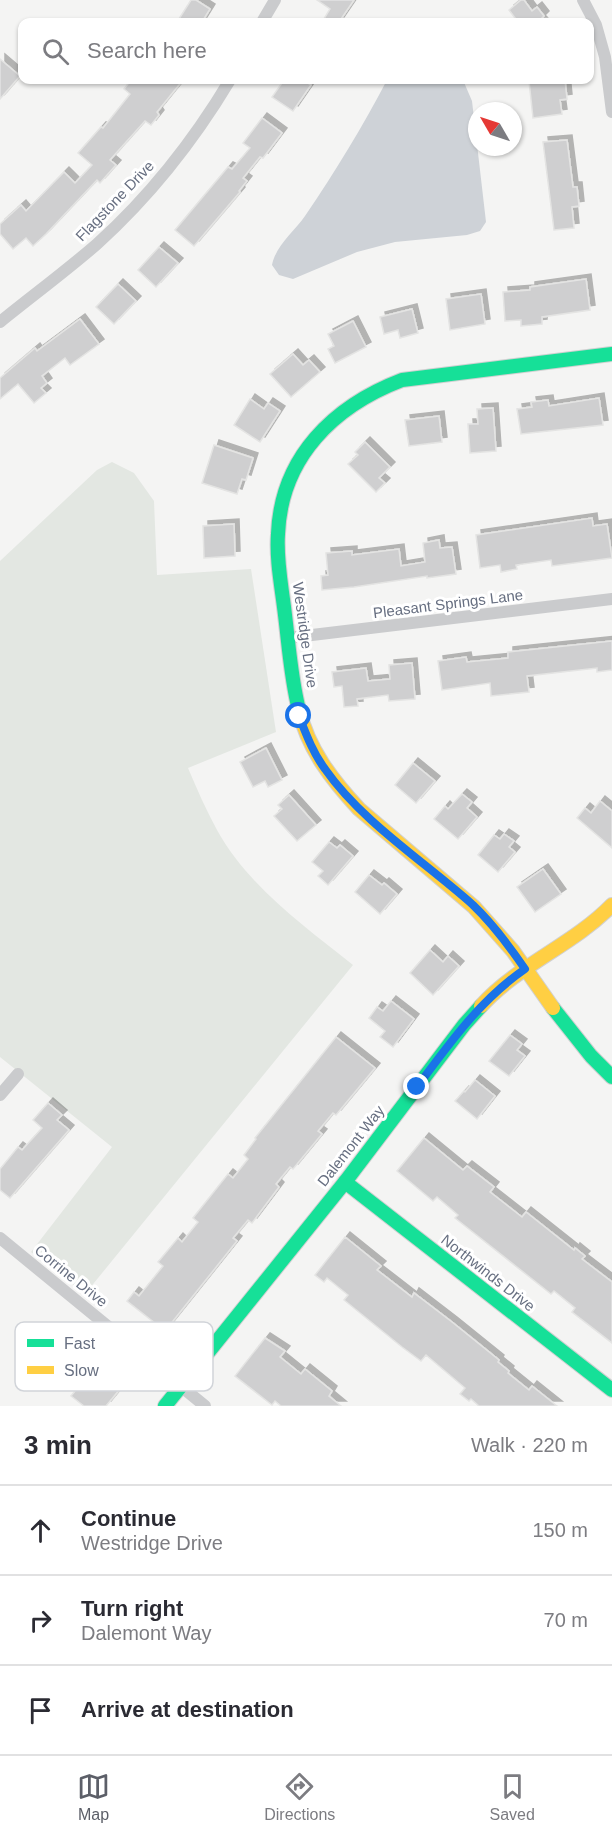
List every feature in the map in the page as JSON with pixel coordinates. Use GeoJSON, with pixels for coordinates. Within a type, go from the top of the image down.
{"type":"FeatureCollection","features":[{"type":"Feature","properties":{"kind":"street"},"geometry":{"type":"LineString","coordinates":[[264,18],[275,0]]}},
{"type":"Feature","properties":{"kind":"street"},"geometry":{"type":"LineString","coordinates":[[584,0],[593,18]]}},
{"type":"Feature","properties":{"kind":"street"},"geometry":{"type":"LineString","coordinates":[[594,21],[605,57],[612,112]]}},
{"type":"Feature","properties":{"kind":"street","name":"Flagstone Drive"},"geometry":{"type":"LineString","coordinates":[[0,322],[78,260],[118,223],[191,141],[227,84]]}},
{"type":"Feature","properties":{"kind":"street","name":"Westridge Drive"},"geometry":{"type":"LineString","coordinates":[[612,354],[402,380],[381,387],[354,402],[308,444],[285,492],[278,520],[278,558],[299,716],[309,742],[324,768],[343,793],[359,808],[474,907],[495,930],[565,1024],[612,1077]]}},
{"type":"Feature","properties":{"kind":"street","name":"Pleasant Springs Lane"},"geometry":{"type":"LineString","coordinates":[[287,638],[612,599]]}},
{"type":"Feature","properties":{"kind":"street","name":"Dalemont Way"},"geometry":{"type":"LineString","coordinates":[[213,1346],[345,1182],[464,1025],[505,983],[573,938],[612,905]]}},
{"type":"Feature","properties":{"kind":"street"},"geometry":{"type":"LineString","coordinates":[[0,1095],[18,1074]]}},
{"type":"Feature","properties":{"kind":"street","name":"Northwinds Drive"},"geometry":{"type":"LineString","coordinates":[[345,1182],[612,1390]]}},
{"type":"Feature","properties":{"kind":"street","name":"Corrine Drive"},"geometry":{"type":"LineString","coordinates":[[0,1238],[103,1322]]}},
{"type":"Feature","properties":{"kind":"street","name":"Dalemont Way"},"geometry":{"type":"LineString","coordinates":[[165,1406],[177,1391]]}},
{"type":"Feature","properties":{"kind":"street","name":"Corrine Drive"},"geometry":{"type":"LineString","coordinates":[[187,1391],[205,1406]]}},
{"type":"Feature","properties":{"kind":"shaded area"},"geometry":{"type":"Polygon","coordinates":[[[385,84],[465,84],[472,102],[468,102],[468,156],[478,156],[486,222],[480,231],[467,235],[395,242],[357,252],[293,279],[279,275],[272,265],[277,251],[305,216],[385,84]]]}},
{"type":"Feature","properties":{"kind":"shaded area"},"geometry":{"type":"Polygon","coordinates":[[[112,462],[134,473],[154,501],[157,575],[251,569],[276,732],[188,768],[217,830],[244,869],[278,904],[353,965],[85,1294],[31,1252],[112,1147],[0,1057],[0,561],[97,470],[112,462]]]}},
{"type":"Feature","properties":{"kind":"building"},"geometry":{"type":"Polygon","coordinates":[[[191,0],[196,0],[210,9],[204,18],[180,18],[191,0]]]}},
{"type":"Feature","properties":{"kind":"building"},"geometry":{"type":"Polygon","coordinates":[[[317,0],[354,0],[342,18],[324,18],[330,9],[317,0]]]}},
{"type":"Feature","properties":{"kind":"building"},"geometry":{"type":"Polygon","coordinates":[[[524,0],[532,11],[537,7],[544,16],[542,18],[515,18],[509,10],[524,0]]]}},
{"type":"Feature","properties":{"kind":"building"},"geometry":{"type":"Polygon","coordinates":[[[0,59],[18,74],[18,78],[0,99],[0,59]]]}},
{"type":"Feature","properties":{"kind":"building"},"geometry":{"type":"Polygon","coordinates":[[[128,84],[180,84],[157,112],[159,115],[151,125],[145,121],[110,160],[116,165],[100,183],[97,180],[33,246],[26,238],[13,249],[0,234],[0,224],[21,205],[26,211],[64,172],[75,183],[92,165],[78,153],[101,127],[103,128],[130,94],[124,89],[128,84]]]}},
{"type":"Feature","properties":{"kind":"building"},"geometry":{"type":"Polygon","coordinates":[[[281,84],[311,85],[293,111],[272,97],[281,84]]]}},
{"type":"Feature","properties":{"kind":"building"},"geometry":{"type":"Polygon","coordinates":[[[529,84],[565,84],[567,99],[560,100],[562,114],[533,118],[529,84]]]}},
{"type":"Feature","properties":{"kind":"building"},"geometry":{"type":"Polygon","coordinates":[[[262,118],[282,133],[263,158],[260,157],[243,178],[247,181],[240,192],[194,246],[175,230],[228,167],[232,169],[250,148],[243,143],[262,118]]]}},
{"type":"Feature","properties":{"kind":"building"},"geometry":{"type":"Polygon","coordinates":[[[567,140],[573,187],[577,187],[579,206],[572,207],[574,228],[554,230],[543,142],[567,140]]]}},
{"type":"Feature","properties":{"kind":"building"},"geometry":{"type":"Polygon","coordinates":[[[159,247],[178,263],[156,287],[138,270],[159,247]]]}},
{"type":"Feature","properties":{"kind":"building"},"geometry":{"type":"Polygon","coordinates":[[[586,279],[590,310],[542,317],[542,324],[521,326],[521,320],[505,321],[503,292],[530,290],[530,287],[586,279]]]}},
{"type":"Feature","properties":{"kind":"building"},"geometry":{"type":"Polygon","coordinates":[[[118,284],[136,301],[114,324],[96,307],[118,284]]]}},
{"type":"Feature","properties":{"kind":"building"},"geometry":{"type":"Polygon","coordinates":[[[481,294],[485,324],[450,330],[446,299],[481,294]]]}},
{"type":"Feature","properties":{"kind":"building"},"geometry":{"type":"Polygon","coordinates":[[[412,309],[418,333],[400,338],[398,330],[384,334],[380,317],[412,309]]]}},
{"type":"Feature","properties":{"kind":"building"},"geometry":{"type":"Polygon","coordinates":[[[80,319],[99,344],[70,365],[65,358],[42,376],[47,383],[41,388],[46,393],[34,403],[18,384],[0,399],[0,378],[35,348],[37,351],[80,319]]]}},
{"type":"Feature","properties":{"kind":"building"},"geometry":{"type":"Polygon","coordinates":[[[353,321],[366,347],[335,363],[328,349],[334,346],[328,334],[353,321]]]}},
{"type":"Feature","properties":{"kind":"building"},"geometry":{"type":"Polygon","coordinates":[[[293,354],[303,365],[309,360],[320,372],[291,397],[270,374],[293,354]]]}},
{"type":"Feature","properties":{"kind":"building"},"geometry":{"type":"Polygon","coordinates":[[[599,398],[603,425],[521,434],[517,409],[532,407],[531,402],[548,400],[549,406],[599,398]]]}},
{"type":"Feature","properties":{"kind":"building"},"geometry":{"type":"Polygon","coordinates":[[[250,399],[264,409],[268,403],[280,411],[260,442],[234,425],[250,399]]]}},
{"type":"Feature","properties":{"kind":"building"},"geometry":{"type":"Polygon","coordinates":[[[493,408],[496,451],[470,453],[468,424],[478,424],[477,409],[493,408]]]}},
{"type":"Feature","properties":{"kind":"building"},"geometry":{"type":"Polygon","coordinates":[[[439,416],[442,442],[409,446],[405,420],[439,416]]]}},
{"type":"Feature","properties":{"kind":"building"},"geometry":{"type":"Polygon","coordinates":[[[365,442],[390,467],[379,478],[385,483],[376,492],[348,464],[358,455],[355,452],[365,442]]]}},
{"type":"Feature","properties":{"kind":"building"},"geometry":{"type":"Polygon","coordinates":[[[214,445],[253,458],[246,480],[242,479],[237,494],[202,483],[214,445]]]}},
{"type":"Feature","properties":{"kind":"building"},"geometry":{"type":"Polygon","coordinates":[[[592,518],[593,526],[607,524],[612,558],[552,566],[551,560],[516,565],[517,569],[501,572],[500,565],[480,568],[476,535],[592,518]]]}},
{"type":"Feature","properties":{"kind":"building"},"geometry":{"type":"Polygon","coordinates":[[[234,524],[235,556],[204,558],[203,526],[234,524]]]}},
{"type":"Feature","properties":{"kind":"building"},"geometry":{"type":"Polygon","coordinates":[[[439,540],[440,548],[452,547],[456,574],[322,590],[321,576],[328,575],[326,553],[352,551],[352,555],[399,549],[401,566],[425,562],[423,543],[439,540]]]}},
{"type":"Feature","properties":{"kind":"building"},"geometry":{"type":"Polygon","coordinates":[[[612,641],[612,670],[597,672],[597,668],[527,676],[529,692],[491,696],[490,683],[442,690],[438,661],[466,657],[467,662],[508,658],[508,652],[612,641]]]}},
{"type":"Feature","properties":{"kind":"building"},"geometry":{"type":"Polygon","coordinates":[[[412,663],[415,699],[389,701],[388,695],[357,699],[358,706],[344,707],[342,686],[334,687],[332,672],[366,668],[368,681],[390,679],[389,665],[412,663]]]}},
{"type":"Feature","properties":{"kind":"building"},"geometry":{"type":"Polygon","coordinates":[[[266,748],[282,780],[268,787],[265,781],[253,787],[240,762],[266,748]]]}},
{"type":"Feature","properties":{"kind":"building"},"geometry":{"type":"Polygon","coordinates":[[[413,763],[435,781],[416,803],[395,785],[413,763]]]}},
{"type":"Feature","properties":{"kind":"building"},"geometry":{"type":"Polygon","coordinates":[[[462,794],[472,802],[467,808],[477,817],[458,839],[434,819],[445,806],[448,809],[462,794]]]}},
{"type":"Feature","properties":{"kind":"building"},"geometry":{"type":"Polygon","coordinates":[[[289,795],[316,825],[297,841],[274,816],[282,809],[278,805],[289,795]]]}},
{"type":"Feature","properties":{"kind":"building"},"geometry":{"type":"Polygon","coordinates":[[[600,801],[612,811],[612,848],[577,818],[585,808],[591,813],[600,801]]]}},
{"type":"Feature","properties":{"kind":"building"},"geometry":{"type":"Polygon","coordinates":[[[504,834],[514,841],[509,847],[515,852],[498,872],[478,855],[494,835],[500,839],[504,834]]]}},
{"type":"Feature","properties":{"kind":"building"},"geometry":{"type":"Polygon","coordinates":[[[329,842],[337,848],[340,845],[353,856],[328,885],[318,876],[323,871],[312,862],[329,842]]]}},
{"type":"Feature","properties":{"kind":"building"},"geometry":{"type":"Polygon","coordinates":[[[543,869],[561,894],[535,912],[517,887],[543,869]]]}},
{"type":"Feature","properties":{"kind":"building"},"geometry":{"type":"Polygon","coordinates":[[[369,875],[382,885],[384,883],[397,894],[380,914],[355,892],[369,875]]]}},
{"type":"Feature","properties":{"kind":"building"},"geometry":{"type":"Polygon","coordinates":[[[430,950],[443,962],[448,956],[459,966],[433,995],[410,973],[430,950]]]}},
{"type":"Feature","properties":{"kind":"building"},"geometry":{"type":"Polygon","coordinates":[[[391,1001],[414,1019],[393,1047],[380,1037],[385,1031],[369,1018],[377,1007],[383,1011],[391,1001]]]}},
{"type":"Feature","properties":{"kind":"building"},"geometry":{"type":"Polygon","coordinates":[[[510,1035],[522,1044],[517,1050],[525,1056],[509,1076],[489,1061],[510,1035]]]}},
{"type":"Feature","properties":{"kind":"building"},"geometry":{"type":"Polygon","coordinates":[[[336,1037],[375,1068],[336,1115],[333,1113],[318,1131],[322,1134],[293,1169],[290,1167],[276,1184],[279,1187],[252,1223],[248,1220],[233,1238],[237,1241],[172,1322],[154,1322],[127,1301],[134,1292],[139,1296],[163,1266],[158,1262],[178,1238],[182,1242],[198,1222],[193,1218],[228,1174],[233,1178],[248,1159],[244,1155],[336,1037]]]}},
{"type":"Feature","properties":{"kind":"building"},"geometry":{"type":"Polygon","coordinates":[[[475,1080],[495,1096],[477,1119],[455,1101],[475,1080]]]}},
{"type":"Feature","properties":{"kind":"building"},"geometry":{"type":"Polygon","coordinates":[[[48,1103],[62,1115],[57,1120],[69,1130],[10,1198],[0,1190],[0,1169],[18,1147],[22,1150],[42,1128],[33,1120],[48,1103]]]}},
{"type":"Feature","properties":{"kind":"building"},"geometry":{"type":"Polygon","coordinates":[[[424,1138],[463,1170],[467,1166],[494,1187],[490,1192],[522,1217],[526,1212],[574,1250],[575,1248],[585,1256],[582,1259],[612,1282],[612,1343],[572,1312],[575,1308],[554,1291],[551,1294],[455,1218],[458,1215],[437,1197],[433,1201],[397,1171],[424,1138]]]}},
{"type":"Feature","properties":{"kind":"building"},"geometry":{"type":"Polygon","coordinates":[[[345,1237],[381,1266],[377,1270],[412,1297],[414,1293],[452,1322],[499,1360],[498,1362],[509,1371],[508,1373],[529,1390],[532,1386],[557,1406],[479,1406],[460,1394],[465,1388],[426,1355],[421,1361],[344,1300],[348,1295],[327,1278],[324,1282],[315,1275],[345,1237]]]}},
{"type":"Feature","properties":{"kind":"building"},"geometry":{"type":"Polygon","coordinates":[[[265,1338],[285,1351],[280,1357],[301,1374],[305,1369],[332,1391],[329,1396],[341,1406],[281,1406],[275,1401],[272,1405],[235,1376],[265,1338]]]}},
{"type":"Feature","properties":{"kind":"building"},"geometry":{"type":"Polygon","coordinates":[[[75,1391],[118,1391],[106,1406],[84,1406],[71,1396],[75,1391]]]}},
{"type":"Feature","properties":{"kind":"traffic: fast"},"geometry":{"type":"LineString","coordinates":[[299,710],[292,675],[278,554],[278,534],[281,506],[289,481],[301,458],[316,438],[354,404],[402,380],[612,354]]}},
{"type":"Feature","properties":{"kind":"traffic: fast"},"geometry":{"type":"LineString","coordinates":[[213,1346],[345,1182],[464,1025],[481,1006]]}},
{"type":"Feature","properties":{"kind":"traffic: fast"},"geometry":{"type":"LineString","coordinates":[[553,1008],[591,1056],[612,1077]]}},
{"type":"Feature","properties":{"kind":"traffic: fast"},"geometry":{"type":"LineString","coordinates":[[345,1182],[612,1390]]}},
{"type":"Feature","properties":{"kind":"traffic: fast"},"geometry":{"type":"LineString","coordinates":[[165,1406],[177,1391]]}},
{"type":"Feature","properties":{"kind":"traffic: slow"},"geometry":{"type":"LineString","coordinates":[[299,710],[315,751],[349,798],[474,907],[513,951],[553,1008]]}},
{"type":"Feature","properties":{"kind":"traffic: slow"},"geometry":{"type":"LineString","coordinates":[[481,1006],[512,979],[580,932],[612,905]]}},
{"type":"Feature","properties":{"kind":"route"},"geometry":{"type":"LineString","coordinates":[[299,716],[309,742],[324,768],[343,793],[474,907],[513,951],[525,969],[505,983],[479,1008],[417,1087]]}}]}
